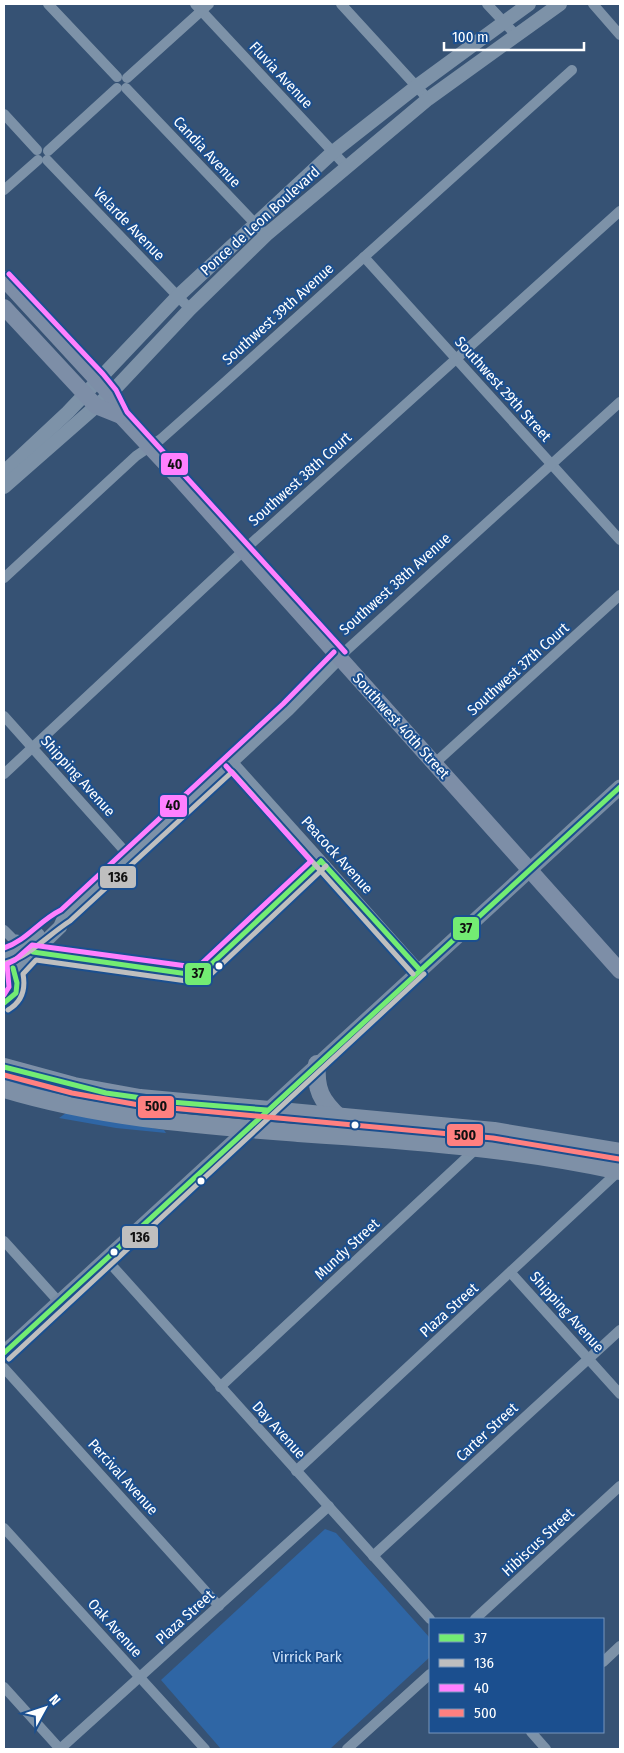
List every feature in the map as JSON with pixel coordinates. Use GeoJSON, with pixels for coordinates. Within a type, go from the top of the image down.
{"type":"FeatureCollection","features":[{"type":"Feature","properties":{"kind":"highway"},"geometry":{"type":"LineString","coordinates":[[317,1064],[316,1080],[320,1094],[328,1106],[340,1118]]}},
{"type":"Feature","properties":{"kind":"highway"},"geometry":{"type":"LineString","coordinates":[[4,1067],[114,1094],[171,1102],[494,1132],[620,1152]]}},
{"type":"Feature","properties":{"kind":"highway"},"geometry":{"type":"LineString","coordinates":[[4,1089],[107,1114],[157,1121],[476,1148],[555,1159],[620,1171]]}},
{"type":"Feature","properties":{"kind":"main road","name":"Southwest 40th Street"},"geometry":{"type":"LineString","coordinates":[[4,279],[98,379],[110,394],[121,416],[244,550],[620,971]]}},
{"type":"Feature","properties":{"kind":"main road","name":"Southwest 40th Street"},"geometry":{"type":"LineString","coordinates":[[4,307],[96,406],[121,416]]}},
{"type":"Feature","properties":{"kind":"main road"},"geometry":{"type":"LineString","coordinates":[[4,1353],[419,969],[620,787]]}},
{"type":"Feature","properties":{"kind":"street","name":"Candia Avenue"},"geometry":{"type":"LineString","coordinates":[[48,4],[253,224],[266,235]]}},
{"type":"Feature","properties":{"kind":"street"},"geometry":{"type":"LineString","coordinates":[[341,4],[428,99]]}},
{"type":"Feature","properties":{"kind":"street"},"geometry":{"type":"LineString","coordinates":[[487,4],[515,34]]}},
{"type":"Feature","properties":{"kind":"street","name":"Ponce de Leon Boulevard"},"geometry":{"type":"LineString","coordinates":[[4,472],[85,393],[177,297],[253,224],[333,152],[417,86],[529,4]]}},
{"type":"Feature","properties":{"kind":"street","name":"Ponce de Leon Boulevard"},"geometry":{"type":"LineString","coordinates":[[4,488],[110,394],[190,309],[266,235],[428,99],[515,34],[560,4]]}},
{"type":"Feature","properties":{"kind":"street"},"geometry":{"type":"LineString","coordinates":[[593,4],[620,34]]}},
{"type":"Feature","properties":{"kind":"street"},"geometry":{"type":"LineString","coordinates":[[4,190],[122,83],[202,6]]}},
{"type":"Feature","properties":{"kind":"street","name":"Fluvia Avenue"},"geometry":{"type":"LineString","coordinates":[[202,6],[346,166]]}},
{"type":"Feature","properties":{"kind":"street","name":"Southwest 39th Avenue"},"geometry":{"type":"LineString","coordinates":[[4,578],[136,456],[206,398],[572,70]]}},
{"type":"Feature","properties":{"kind":"street","name":"Velarde Avenue"},"geometry":{"type":"LineString","coordinates":[[4,114],[190,309]]}},
{"type":"Feature","properties":{"kind":"street","name":"Southwest 38th Court"},"geometry":{"type":"LineString","coordinates":[[4,774],[244,550],[620,211]]}},
{"type":"Feature","properties":{"kind":"street","name":"Southwest 29th Street"},"geometry":{"type":"LineString","coordinates":[[364,257],[620,540]]}},
{"type":"Feature","properties":{"kind":"street","name":"Southwest 38th Avenue"},"geometry":{"type":"LineString","coordinates":[[65,916],[60,927],[19,967],[7,961],[55,920],[65,916],[130,857],[340,657],[620,402]]}},
{"type":"Feature","properties":{"kind":"street","name":"Southwest 37th Court"},"geometry":{"type":"LineString","coordinates":[[434,764],[620,595]]}},
{"type":"Feature","properties":{"kind":"street","name":"Shipping Avenue"},"geometry":{"type":"LineString","coordinates":[[4,716],[130,857]]}},
{"type":"Feature","properties":{"kind":"street","name":"Peacock Avenue"},"geometry":{"type":"LineString","coordinates":[[232,761],[419,969]]}},
{"type":"Feature","properties":{"kind":"street"},"geometry":{"type":"LineString","coordinates":[[4,930],[13,939],[30,942]]}},
{"type":"Feature","properties":{"kind":"street"},"geometry":{"type":"LineString","coordinates":[[4,1003],[12,999],[17,991],[18,980],[7,961]]}},
{"type":"Feature","properties":{"kind":"street","name":"Mundy Street"},"geometry":{"type":"LineString","coordinates":[[220,1387],[494,1132]]}},
{"type":"Feature","properties":{"kind":"street","name":"Plaza Street"},"geometry":{"type":"LineString","coordinates":[[296,1471],[620,1171]]}},
{"type":"Feature","properties":{"kind":"street"},"geometry":{"type":"LineString","coordinates":[[4,1241],[59,1302]]}},
{"type":"Feature","properties":{"kind":"street","name":"Day Avenue"},"geometry":{"type":"LineString","coordinates":[[106,1260],[429,1618]]}},
{"type":"Feature","properties":{"kind":"street","name":"Shipping Avenue"},"geometry":{"type":"LineString","coordinates":[[511,1273],[620,1394]]}},
{"type":"Feature","properties":{"kind":"street","name":"Carter Street"},"geometry":{"type":"LineString","coordinates":[[373,1556],[620,1330]]}},
{"type":"Feature","properties":{"kind":"street","name":"Percival Avenue"},"geometry":{"type":"LineString","coordinates":[[4,1368],[219,1606]]}},
{"type":"Feature","properties":{"kind":"street","name":"Hibiscus Street"},"geometry":{"type":"LineString","coordinates":[[476,1618],[620,1486]]}},
{"type":"Feature","properties":{"kind":"street","name":"Plaza Street"},"geometry":{"type":"LineString","coordinates":[[60,1749],[329,1506]]}},
{"type":"Feature","properties":{"kind":"street","name":"Oak Avenue"},"geometry":{"type":"LineString","coordinates":[[4,1528],[205,1749]]}},
{"type":"Feature","properties":{"kind":"street"},"geometry":{"type":"LineString","coordinates":[[604,1661],[620,1646]]}},
{"type":"Feature","properties":{"kind":"street"},"geometry":{"type":"LineString","coordinates":[[348,1749],[429,1675]]}},
{"type":"Feature","properties":{"kind":"street"},"geometry":{"type":"LineString","coordinates":[[4,1687],[60,1749]]}},
{"type":"Feature","properties":{"kind":"street"},"geometry":{"type":"LineString","coordinates":[[532,1733],[546,1749]]}},
{"type":"Feature","properties":{"kind":"green space"},"geometry":{"type":"Polygon","coordinates":[[[4,1075],[57,1090],[131,1106],[99,1104],[67,1098],[4,1081],[4,1075]]]}},
{"type":"Feature","properties":{"kind":"green space"},"geometry":{"type":"Polygon","coordinates":[[[66,1113],[164,1130],[166,1133],[116,1128],[59,1118],[66,1113]]]}},
{"type":"Feature","properties":{"kind":"green space","name":"Virrick Park"},"geometry":{"type":"Polygon","coordinates":[[[325,1529],[336,1533],[429,1637],[429,1658],[330,1749],[221,1749],[161,1680],[325,1529]]]}},
{"type":"Feature","properties":{"kind":"transit line","name":"40"},"geometry":{"type":"LineString","coordinates":[[9,274],[103,374],[116,390],[127,412],[345,652]]}},
{"type":"Feature","properties":{"kind":"transit line","name":"40"},"geometry":{"type":"LineString","coordinates":[[4,948],[19,941],[46,919],[61,910],[283,704],[334,652]]}},
{"type":"Feature","properties":{"kind":"transit line","name":"40"},"geometry":{"type":"LineString","coordinates":[[4,995],[9,987],[7,964],[15,960],[32,945],[194,967],[200,965],[311,861],[226,766]]}},
{"type":"Feature","properties":{"kind":"transit line","name":"136"},"geometry":{"type":"LineString","coordinates":[[6,963],[31,950],[70,921],[232,772],[413,974]]}},
{"type":"Feature","properties":{"kind":"transit line","name":"37"},"geometry":{"type":"LineString","coordinates":[[4,1353],[620,787]]}},
{"type":"Feature","properties":{"kind":"transit line","name":"37"},"geometry":{"type":"LineString","coordinates":[[321,861],[419,969]]}},
{"type":"Feature","properties":{"kind":"transit line","name":"37"},"geometry":{"type":"LineString","coordinates":[[33,952],[195,975],[204,971],[321,861]]}},
{"type":"Feature","properties":{"kind":"transit line","name":"136"},"geometry":{"type":"LineString","coordinates":[[8,1010],[20,999],[24,985],[23,974],[36,960],[194,982],[207,978],[326,866]]}},
{"type":"Feature","properties":{"kind":"transit line","name":"37"},"geometry":{"type":"LineString","coordinates":[[4,1003],[16,993],[17,983],[13,968]]}},
{"type":"Feature","properties":{"kind":"transit line","name":"136"},"geometry":{"type":"LineString","coordinates":[[9,1359],[424,974]]}},
{"type":"Feature","properties":{"kind":"transit line","name":"37"},"geometry":{"type":"LineString","coordinates":[[4,1067],[106,1093],[171,1102],[267,1110]]}},
{"type":"Feature","properties":{"kind":"transit line","name":"500"},"geometry":{"type":"LineString","coordinates":[[4,1075],[72,1093],[139,1105],[493,1138],[619,1159]]}}]}
